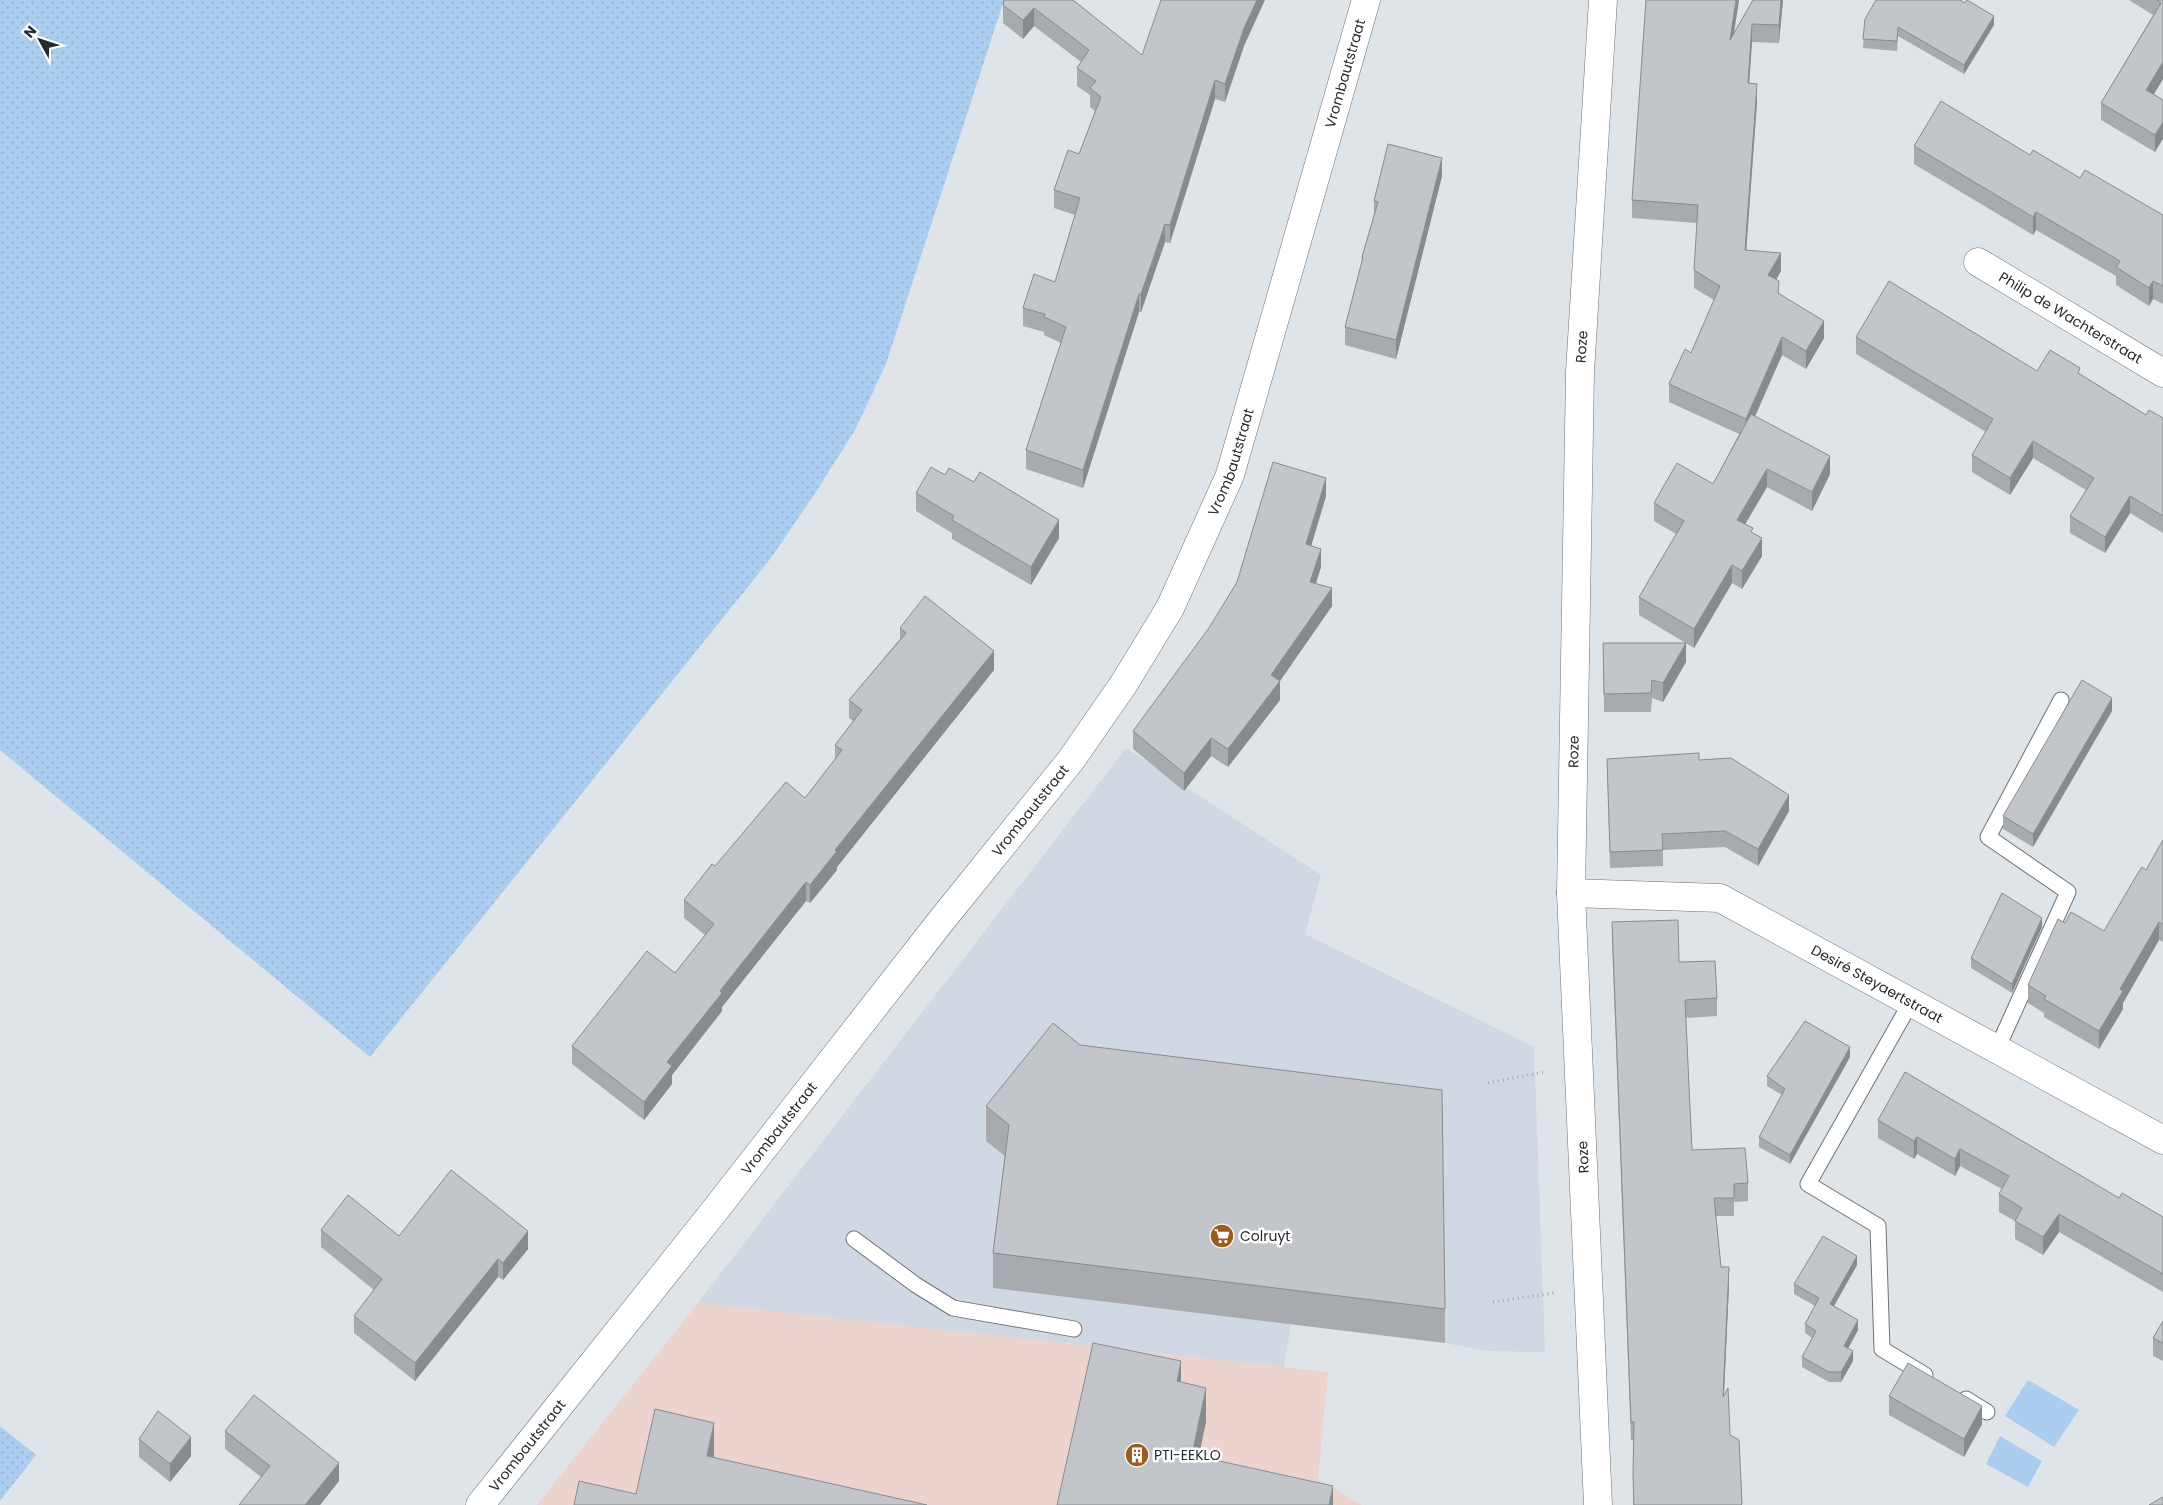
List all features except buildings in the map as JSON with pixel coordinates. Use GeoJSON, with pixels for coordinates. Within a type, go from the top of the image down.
{"type":"FeatureCollection","features":[{"type":"Feature","properties":{"kind":"street","name":"Vrombautstraat"},"geometry":{"type":"LineString","coordinates":[[480,1505],[942,921],[1072,760],[1123,685],[1170,608],[1230,475],[1366,0]]}},
{"type":"Feature","properties":{"kind":"street","name":"Roze"},"geometry":{"type":"LineString","coordinates":[[1598,1505],[1571,892],[1580,372],[1603,0]]}},
{"type":"Feature","properties":{"kind":"street","name":"Philip de Wachterstraat"},"geometry":{"type":"LineString","coordinates":[[1978,262],[2163,373]]}},
{"type":"Feature","properties":{"kind":"street","name":"Desiré Steyaertstraat"},"geometry":{"type":"LineString","coordinates":[[1571,892],[1720,898],[2162,1138]]}},
{"type":"Feature","properties":{"kind":"lane"},"geometry":{"type":"LineString","coordinates":[[1997,1049],[2068,892],[1988,837],[2061,700]]}},
{"type":"Feature","properties":{"kind":"lane"},"geometry":{"type":"LineString","coordinates":[[1911,1002],[1808,1184],[1878,1226],[1882,1349],[1938,1383]]}},
{"type":"Feature","properties":{"kind":"lane"},"geometry":{"type":"LineString","coordinates":[[854,1238],[916,1285],[953,1308],[1074,1329]]}},
{"type":"Feature","properties":{"kind":"lane"},"geometry":{"type":"LineString","coordinates":[[1954,1392],[1986,1412]]}},
{"type":"Feature","properties":{"kind":"path"},"geometry":{"type":"LineString","coordinates":[[1488,1083],[1579,1065]]}},
{"type":"Feature","properties":{"kind":"path"},"geometry":{"type":"LineString","coordinates":[[1493,1302],[1589,1288]]}},
{"type":"Feature","properties":{"kind":"shaded area"},"geometry":{"type":"Polygon","coordinates":[[[0,0],[1004,0],[886,364],[855,430],[771,558],[370,1057],[0,750],[0,0]]]}},
{"type":"Feature","properties":{"kind":"shaded area"},"geometry":{"type":"Polygon","coordinates":[[[1126,748],[1321,875],[1305,934],[1534,1047],[1545,1352],[1486,1351],[1445,1343],[1291,1324],[1284,1367],[698,1303],[1126,748]]]}},
{"type":"Feature","properties":{"kind":"shaded area"},"geometry":{"type":"Polygon","coordinates":[[[698,1303],[1328,1372],[1318,1479],[1362,1505],[537,1505],[698,1303]]]}},
{"type":"Feature","properties":{"kind":"shaded area"},"geometry":{"type":"Polygon","coordinates":[[[2028,1380],[2079,1410],[2054,1447],[2005,1416],[2028,1380]]]}},
{"type":"Feature","properties":{"kind":"shaded area"},"geometry":{"type":"Polygon","coordinates":[[[0,1426],[36,1455],[0,1501],[0,1426]]]}},
{"type":"Feature","properties":{"kind":"shaded area"},"geometry":{"type":"Polygon","coordinates":[[[2000,1436],[2042,1461],[2028,1487],[1986,1464],[2000,1436]]]}},
{"type":"Feature","properties":{"kind":"place","name":"Colruyt"},"geometry":{"type":"Point","coordinates":[1222,1236]}},
{"type":"Feature","properties":{"kind":"place","name":"PTI-EEKLO"},"geometry":{"type":"Point","coordinates":[1137,1455]}}]}
